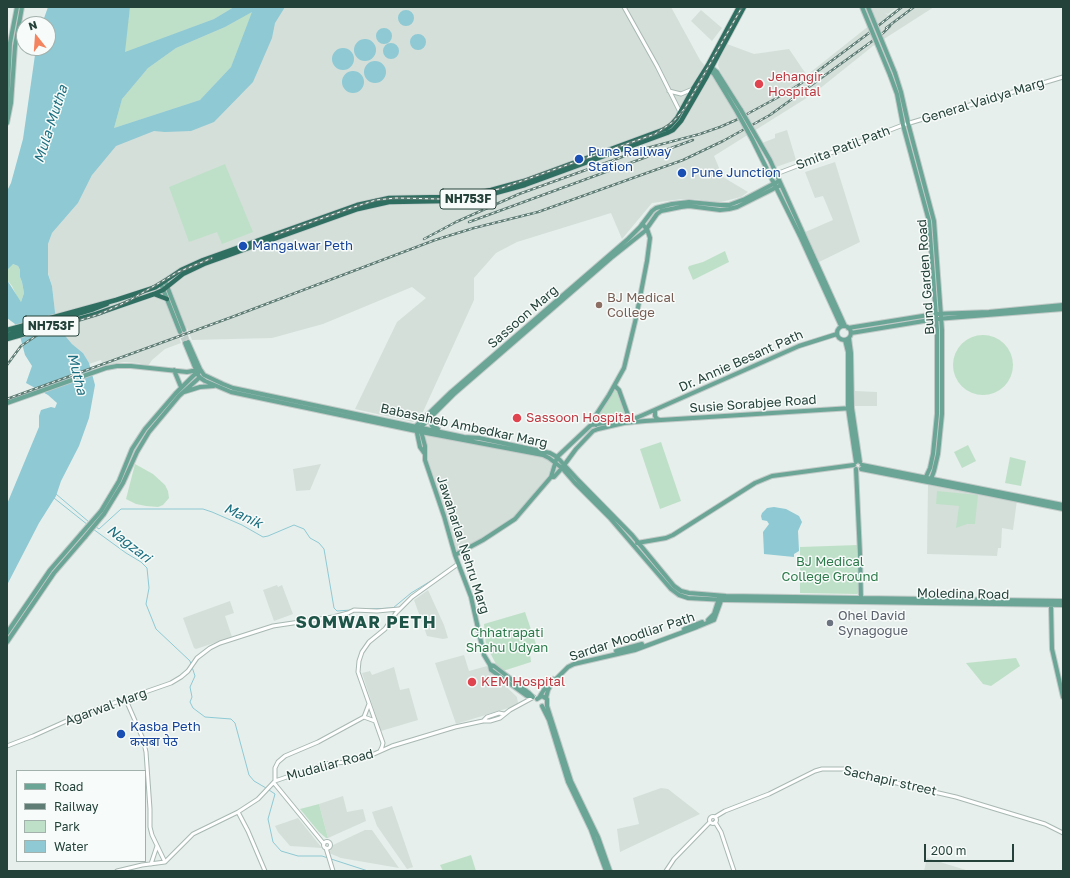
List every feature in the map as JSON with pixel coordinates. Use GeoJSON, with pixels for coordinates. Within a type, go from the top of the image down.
{"type":"FeatureCollection","features":[{"type":"Feature","properties":{"kind":"highway","name":"NH753F"},"geometry":{"type":"LineString","coordinates":[[7,339],[163,283],[190,265],[358,209],[399,201],[445,201],[492,194],[525,185],[667,133],[673,130],[681,121],[739,7]]}},
{"type":"Feature","properties":{"kind":"highway","name":"NH753F"},"geometry":{"type":"LineString","coordinates":[[7,330],[94,309],[104,308],[152,294],[165,288],[177,278],[192,269],[368,202],[388,198],[436,198],[479,193],[509,185],[665,129],[673,123],[693,89],[709,67],[744,7]]}},
{"type":"Feature","properties":{"kind":"highway"},"geometry":{"type":"LineString","coordinates":[[152,294],[167,299]]}},
{"type":"Feature","properties":{"kind":"highway","name":"NH753F"},"geometry":{"type":"LineString","coordinates":[[104,308],[124,297]]}},
{"type":"Feature","properties":{"kind":"highway","name":"NH753F"},"geometry":{"type":"LineString","coordinates":[[7,334],[94,309]]}},
{"type":"Feature","properties":{"kind":"main road"},"geometry":{"type":"LineString","coordinates":[[7,107],[10,43],[16,7]]}},
{"type":"Feature","properties":{"kind":"main road"},"geometry":{"type":"LineString","coordinates":[[7,124],[11,103],[15,46],[22,7]]}},
{"type":"Feature","properties":{"kind":"main road"},"geometry":{"type":"LineString","coordinates":[[862,7],[892,74]]}},
{"type":"Feature","properties":{"kind":"main road"},"geometry":{"type":"LineString","coordinates":[[868,7],[892,74]]}},
{"type":"Feature","properties":{"kind":"main road"},"geometry":{"type":"LineString","coordinates":[[709,67],[739,111],[776,174],[845,327]]}},
{"type":"Feature","properties":{"kind":"main road","name":"Bund Garden Road"},"geometry":{"type":"LineString","coordinates":[[892,74],[901,92],[934,221],[942,330],[942,414],[938,454],[930,480]]}},
{"type":"Feature","properties":{"kind":"main road","name":"Bund Garden Road"},"geometry":{"type":"LineString","coordinates":[[892,74],[903,125],[930,221],[937,330],[937,414],[933,454],[930,468],[925,480]]}},
{"type":"Feature","properties":{"kind":"main road"},"geometry":{"type":"LineString","coordinates":[[754,138],[775,186],[845,327],[851,333]]}},
{"type":"Feature","properties":{"kind":"main road"},"geometry":{"type":"LineString","coordinates":[[775,186],[780,183]]}},
{"type":"Feature","properties":{"kind":"main road","name":"Sassoon Marg"},"geometry":{"type":"LineString","coordinates":[[421,429],[430,417],[454,394],[630,240],[652,211],[658,207],[689,202],[728,205],[775,186]]}},
{"type":"Feature","properties":{"kind":"main road","name":"Sassoon Marg"},"geometry":{"type":"LineString","coordinates":[[416,428],[451,392],[630,240],[647,229],[657,214],[667,210],[688,206],[720,210],[729,209],[737,207],[775,186]]}},
{"type":"Feature","properties":{"kind":"main road"},"geometry":{"type":"LineString","coordinates":[[455,555],[483,540],[515,519],[552,477],[554,477],[593,431],[598,429],[594,418],[615,386],[624,368],[634,325],[647,261],[650,238],[647,229],[642,224]]}},
{"type":"Feature","properties":{"kind":"main road"},"geometry":{"type":"LineString","coordinates":[[163,283],[165,288],[182,331],[167,299],[165,288]]}},
{"type":"Feature","properties":{"kind":"main road"},"geometry":{"type":"LineString","coordinates":[[862,601],[858,466],[850,408],[847,339],[851,333],[940,316],[1063,305]]}},
{"type":"Feature","properties":{"kind":"main road"},"geometry":{"type":"LineString","coordinates":[[940,316],[1063,309]]}},
{"type":"Feature","properties":{"kind":"main road"},"geometry":{"type":"LineString","coordinates":[[847,339],[840,339],[837,334],[838,329],[935,317]]}},
{"type":"Feature","properties":{"kind":"main road","name":"Dr. Annie Besant Path"},"geometry":{"type":"LineString","coordinates":[[595,424],[636,418],[799,346],[837,334]]}},
{"type":"Feature","properties":{"kind":"main road"},"geometry":{"type":"LineString","coordinates":[[187,342],[199,377]]}},
{"type":"Feature","properties":{"kind":"main road"},"geometry":{"type":"LineString","coordinates":[[7,403],[106,368],[117,366],[182,371],[197,370]]}},
{"type":"Feature","properties":{"kind":"main road"},"geometry":{"type":"LineString","coordinates":[[174,370],[181,387]]}},
{"type":"Feature","properties":{"kind":"main road"},"geometry":{"type":"LineString","coordinates":[[115,492],[132,449],[145,430],[197,370]]}},
{"type":"Feature","properties":{"kind":"main road","name":"Babasaheb Ambedkar Marg"},"geometry":{"type":"LineString","coordinates":[[197,370],[204,375],[233,388],[416,428]]}},
{"type":"Feature","properties":{"kind":"main road"},"geometry":{"type":"LineString","coordinates":[[14,633],[8,630],[50,570],[83,536],[102,513],[149,432],[182,393],[199,377],[204,375]]}},
{"type":"Feature","properties":{"kind":"main road","name":"Babasaheb Ambedkar Marg"},"geometry":{"type":"LineString","coordinates":[[199,377],[214,386],[231,392],[421,429],[543,455],[563,466]]}},
{"type":"Feature","properties":{"kind":"main road"},"geometry":{"type":"LineString","coordinates":[[182,393],[200,387],[214,386]]}},
{"type":"Feature","properties":{"kind":"main road"},"geometry":{"type":"LineString","coordinates":[[615,386],[619,390],[629,418]]}},
{"type":"Feature","properties":{"kind":"main road","name":"Susie Sorabjee Road"},"geometry":{"type":"LineString","coordinates":[[598,429],[624,424],[660,420],[850,408]]}},
{"type":"Feature","properties":{"kind":"main road"},"geometry":{"type":"LineString","coordinates":[[655,410],[654,416],[656,419],[660,420]]}},
{"type":"Feature","properties":{"kind":"main road"},"geometry":{"type":"LineString","coordinates":[[430,417],[432,426],[442,432]]}},
{"type":"Feature","properties":{"kind":"main road"},"geometry":{"type":"LineString","coordinates":[[552,477],[557,457],[588,427],[595,424]]}},
{"type":"Feature","properties":{"kind":"main road","name":"Jawaharlal Nehru Marg"},"geometry":{"type":"LineString","coordinates":[[416,428],[420,447],[425,454],[425,460],[444,516],[455,555],[471,597],[484,655],[490,665],[494,666],[535,697]]}},
{"type":"Feature","properties":{"kind":"main road"},"geometry":{"type":"LineString","coordinates":[[421,429],[425,446],[425,454]]}},
{"type":"Feature","properties":{"kind":"main road","name":"Babasaheb Ambedkar Marg"},"geometry":{"type":"LineString","coordinates":[[421,429],[543,451],[557,457],[563,466],[578,480],[674,586],[681,591],[689,594],[720,598],[862,601]]}},
{"type":"Feature","properties":{"kind":"main road"},"geometry":{"type":"LineString","coordinates":[[636,544],[666,538],[673,535],[755,483],[772,476],[858,466],[925,480],[1063,505]]}},
{"type":"Feature","properties":{"kind":"main road"},"geometry":{"type":"LineString","coordinates":[[930,480],[1063,509]]}},
{"type":"Feature","properties":{"kind":"main road"},"geometry":{"type":"LineString","coordinates":[[8,640],[54,573],[79,540]]}},
{"type":"Feature","properties":{"kind":"main road","name":"Sardar Moodliar Path"},"geometry":{"type":"LineString","coordinates":[[535,697],[567,666],[575,662],[641,645],[709,620],[714,614],[720,598]]}},
{"type":"Feature","properties":{"kind":"main road","name":"Moledina Road"},"geometry":{"type":"LineString","coordinates":[[862,601],[1063,601]]}},
{"type":"Feature","properties":{"kind":"main road","name":"Moledina Road"},"geometry":{"type":"LineString","coordinates":[[862,601],[1063,605]]}},
{"type":"Feature","properties":{"kind":"main road"},"geometry":{"type":"LineString","coordinates":[[1051,605],[1052,649],[1063,697]]}},
{"type":"Feature","properties":{"kind":"main road","name":"Sardar Moodliar Path"},"geometry":{"type":"LineString","coordinates":[[546,698],[551,682]]}},
{"type":"Feature","properties":{"kind":"main road"},"geometry":{"type":"LineString","coordinates":[[606,871],[591,830],[570,786],[549,720],[542,706],[537,704],[535,697],[544,696],[546,698],[546,704],[571,781],[598,837],[610,871]]}},
{"type":"Feature","properties":{"kind":"main road"},"geometry":{"type":"LineString","coordinates":[[542,706],[546,704]]}},
{"type":"Feature","properties":{"kind":"street"},"geometry":{"type":"LineString","coordinates":[[624,7],[657,66],[680,112]]}},
{"type":"Feature","properties":{"kind":"street","name":"General Vaidya Marg"},"geometry":{"type":"LineString","coordinates":[[903,125],[1063,77]]}},
{"type":"Feature","properties":{"kind":"street"},"geometry":{"type":"LineString","coordinates":[[669,91],[681,94],[693,89]]}},
{"type":"Feature","properties":{"kind":"street","name":"Smita Patil Path"},"geometry":{"type":"LineString","coordinates":[[771,176],[903,125]]}},
{"type":"Feature","properties":{"kind":"street"},"geometry":{"type":"LineString","coordinates":[[379,752],[383,743],[358,672],[360,656],[368,642],[385,629],[399,609],[413,596],[458,564]]}},
{"type":"Feature","properties":{"kind":"street","name":"Agarwal Marg"},"geometry":{"type":"LineString","coordinates":[[7,746],[82,714],[126,700],[171,683],[181,677],[191,667],[196,659],[210,648],[220,643],[273,626],[333,617],[354,610],[377,611],[399,609]]}},
{"type":"Feature","properties":{"kind":"street"},"geometry":{"type":"LineString","coordinates":[[383,743],[392,746],[455,727],[483,721],[487,717],[493,715],[504,714],[535,697]]}},
{"type":"Feature","properties":{"kind":"street"},"geometry":{"type":"LineString","coordinates":[[126,700],[146,752],[149,784],[150,827],[157,846],[166,862]]}},
{"type":"Feature","properties":{"kind":"street"},"geometry":{"type":"LineString","coordinates":[[117,871],[142,865],[166,862],[193,834],[238,812],[258,799],[274,783],[276,765],[285,756],[318,742],[364,717],[369,704]]}},
{"type":"Feature","properties":{"kind":"street"},"geometry":{"type":"LineString","coordinates":[[364,717],[376,722]]}},
{"type":"Feature","properties":{"kind":"street","name":"Mudaliar Road"},"geometry":{"type":"LineString","coordinates":[[274,783],[325,764],[347,762],[365,758],[386,750],[392,746]]}},
{"type":"Feature","properties":{"kind":"street","name":"Sachapir street"},"geometry":{"type":"LineString","coordinates":[[715,817],[725,811],[769,794],[807,774],[822,769],[844,769],[901,785],[956,796],[1045,824],[1063,833]]}},
{"type":"Feature","properties":{"kind":"street"},"geometry":{"type":"LineString","coordinates":[[274,783],[324,844],[333,871]]}},
{"type":"Feature","properties":{"kind":"street"},"geometry":{"type":"LineString","coordinates":[[238,812],[265,871]]}},
{"type":"Feature","properties":{"kind":"street"},"geometry":{"type":"LineString","coordinates":[[666,871],[674,859],[710,822],[709,820],[711,817],[715,817],[715,822],[721,832],[734,871]]}},
{"type":"Feature","properties":{"kind":"street"},"geometry":{"type":"LineString","coordinates":[[710,822],[715,822]]}},
{"type":"Feature","properties":{"kind":"street"},"geometry":{"type":"LineString","coordinates":[[324,844],[331,842],[330,847],[326,848]]}},
{"type":"Feature","properties":{"kind":"street"},"geometry":{"type":"LineString","coordinates":[[151,864],[157,846]]}},
{"type":"Feature","properties":{"kind":"shaded area"},"geometry":{"type":"Polygon","coordinates":[[[124,7],[671,7],[700,60],[728,94],[741,116],[745,114],[718,65],[720,57],[727,44],[754,54],[789,49],[806,74],[787,88],[802,79],[875,21],[869,7],[898,7],[888,14],[885,13],[888,15],[899,7],[934,7],[873,46],[813,94],[714,156],[723,177],[748,192],[741,197],[717,203],[695,199],[682,199],[652,203],[622,239],[611,213],[517,242],[496,253],[474,278],[474,300],[422,414],[413,422],[355,409],[397,322],[426,298],[412,287],[323,324],[272,338],[192,340],[187,328],[177,332],[181,343],[165,349],[152,360],[148,366],[138,363],[124,362],[103,366],[101,360],[89,364],[83,353],[72,344],[62,332],[55,312],[52,286],[48,273],[48,244],[52,233],[78,203],[92,175],[124,7]]]}},
{"type":"Feature","properties":{"kind":"shaded area"},"geometry":{"type":"Polygon","coordinates":[[[701,10],[722,28],[712,41],[691,21],[701,10]]]}},
{"type":"Feature","properties":{"kind":"shaded area"},"geometry":{"type":"Polygon","coordinates":[[[787,130],[796,160],[776,167],[762,143],[775,138],[775,134],[787,130]]]}},
{"type":"Feature","properties":{"kind":"shaded area"},"geometry":{"type":"Polygon","coordinates":[[[835,162],[860,242],[817,263],[803,233],[833,220],[823,196],[815,198],[805,172],[835,162]]]}},
{"type":"Feature","properties":{"kind":"shaded area"},"geometry":{"type":"Polygon","coordinates":[[[855,391],[877,392],[877,406],[855,406],[855,391]]]}},
{"type":"Feature","properties":{"kind":"shaded area"},"geometry":{"type":"Polygon","coordinates":[[[424,434],[543,455],[554,467],[533,497],[510,522],[454,553],[427,467],[424,434]]]}},
{"type":"Feature","properties":{"kind":"shaded area"},"geometry":{"type":"Polygon","coordinates":[[[321,464],[310,490],[296,491],[293,469],[321,464]]]}},
{"type":"Feature","properties":{"kind":"shaded area"},"geometry":{"type":"Polygon","coordinates":[[[928,485],[1017,500],[1013,530],[1002,528],[1001,548],[998,548],[997,556],[927,554],[928,485]]]}},
{"type":"Feature","properties":{"kind":"shaded area"},"geometry":{"type":"Polygon","coordinates":[[[277,585],[278,587],[282,585],[293,614],[274,621],[263,590],[277,585]]]}},
{"type":"Feature","properties":{"kind":"shaded area"},"geometry":{"type":"Polygon","coordinates":[[[428,590],[444,625],[448,638],[443,639],[427,636],[414,600],[428,590]]]}},
{"type":"Feature","properties":{"kind":"shaded area"},"geometry":{"type":"Polygon","coordinates":[[[230,601],[234,613],[225,616],[232,637],[196,649],[194,648],[183,618],[230,601]]]}},
{"type":"Feature","properties":{"kind":"shaded area","name":"KEM Hospital"},"geometry":{"type":"Polygon","coordinates":[[[464,655],[469,671],[487,666],[490,671],[517,697],[518,703],[515,706],[456,724],[435,663],[464,655]]]}},
{"type":"Feature","properties":{"kind":"shaded area"},"geometry":{"type":"Polygon","coordinates":[[[394,667],[400,690],[409,688],[418,720],[381,731],[362,673],[370,671],[372,675],[394,667]]]}},
{"type":"Feature","properties":{"kind":"shaded area"},"geometry":{"type":"Polygon","coordinates":[[[661,788],[668,789],[700,814],[620,852],[617,829],[639,824],[633,798],[661,788]]]}},
{"type":"Feature","properties":{"kind":"shaded area"},"geometry":{"type":"Polygon","coordinates":[[[343,796],[347,812],[363,809],[366,821],[328,838],[319,804],[343,796]]]}},
{"type":"Feature","properties":{"kind":"shaded area"},"geometry":{"type":"Polygon","coordinates":[[[392,806],[413,867],[407,869],[377,826],[372,812],[392,806]]]}},
{"type":"Feature","properties":{"kind":"shaded area"},"geometry":{"type":"Polygon","coordinates":[[[298,818],[322,848],[290,846],[278,832],[275,826],[298,818]]]}},
{"type":"Feature","properties":{"kind":"shaded area"},"geometry":{"type":"Polygon","coordinates":[[[365,830],[372,830],[399,868],[341,858],[329,853],[333,845],[365,830]]]}},
{"type":"Feature","properties":{"kind":"shaded area"},"geometry":{"type":"Polygon","coordinates":[[[927,858],[969,871],[924,871],[927,858]]]}},
{"type":"Feature","properties":{"kind":"green space"},"geometry":{"type":"Polygon","coordinates":[[[130,7],[234,7],[214,19],[124,53],[130,7]]]}},
{"type":"Feature","properties":{"kind":"green space"},"geometry":{"type":"Polygon","coordinates":[[[253,11],[231,67],[200,100],[114,128],[122,99],[148,68],[176,48],[225,27],[253,11]]]}},
{"type":"Feature","properties":{"kind":"green space"},"geometry":{"type":"Polygon","coordinates":[[[225,164],[253,232],[222,244],[217,232],[189,242],[169,187],[225,164]]]}},
{"type":"Feature","properties":{"kind":"green space"},"geometry":{"type":"Polygon","coordinates":[[[725,251],[729,262],[693,280],[688,268],[689,266],[703,262],[725,251]]]}},
{"type":"Feature","properties":{"kind":"green space"},"geometry":{"type":"Polygon","coordinates":[[[11,264],[18,266],[20,270],[24,293],[21,302],[7,280],[7,270],[11,264]]]}},
{"type":"Feature","properties":{"kind":"green space"},"geometry":{"type":"Polygon","coordinates":[[[983,335],[1000,340],[1008,348],[1013,365],[1008,382],[1000,390],[983,395],[966,390],[958,382],[953,365],[958,348],[966,340],[983,335]]]}},
{"type":"Feature","properties":{"kind":"green space"},"geometry":{"type":"Polygon","coordinates":[[[615,388],[625,411],[626,418],[597,423],[596,419],[615,388]]]}},
{"type":"Feature","properties":{"kind":"green space"},"geometry":{"type":"Polygon","coordinates":[[[661,442],[681,501],[660,509],[640,449],[661,442]]]}},
{"type":"Feature","properties":{"kind":"green space"},"geometry":{"type":"Polygon","coordinates":[[[968,445],[976,461],[962,468],[954,452],[968,445]]]}},
{"type":"Feature","properties":{"kind":"green space"},"geometry":{"type":"Polygon","coordinates":[[[1010,457],[1026,461],[1021,486],[1005,483],[1010,457]]]}},
{"type":"Feature","properties":{"kind":"green space"},"geometry":{"type":"Polygon","coordinates":[[[135,464],[153,474],[165,485],[169,498],[163,505],[158,507],[146,506],[136,504],[126,499],[135,464]]]}},
{"type":"Feature","properties":{"kind":"green space"},"geometry":{"type":"Polygon","coordinates":[[[937,491],[978,495],[975,524],[967,524],[956,528],[959,506],[936,504],[937,491]]]}},
{"type":"Feature","properties":{"kind":"green space","name":"BJ Medical College Ground"},"geometry":{"type":"Polygon","coordinates":[[[858,545],[859,593],[800,593],[800,547],[858,545]]]}},
{"type":"Feature","properties":{"kind":"green space","name":"Chhatrapati Shahu Udyan"},"geometry":{"type":"Polygon","coordinates":[[[525,612],[536,644],[529,646],[531,662],[503,671],[497,666],[486,645],[484,624],[525,612]]]}},
{"type":"Feature","properties":{"kind":"green space"},"geometry":{"type":"Polygon","coordinates":[[[1016,658],[1020,666],[991,686],[983,684],[966,663],[1016,658]]]}},
{"type":"Feature","properties":{"kind":"green space"},"geometry":{"type":"Polygon","coordinates":[[[319,804],[328,838],[319,832],[300,809],[319,804]]]}},
{"type":"Feature","properties":{"kind":"green space"},"geometry":{"type":"Polygon","coordinates":[[[471,855],[476,871],[443,871],[440,865],[471,855]]]}},
{"type":"Feature","properties":{"kind":"water"},"geometry":{"type":"Polygon","coordinates":[[[48,7],[130,7],[125,52],[214,19],[234,7],[285,7],[275,23],[272,38],[253,82],[214,122],[191,131],[154,131],[116,146],[92,175],[78,203],[52,233],[48,244],[48,274],[52,286],[55,312],[62,332],[72,344],[83,353],[89,363],[95,385],[89,418],[79,446],[61,481],[56,496],[39,523],[7,585],[7,504],[39,427],[39,416],[41,410],[51,407],[55,408],[57,403],[48,395],[26,383],[32,366],[25,355],[15,324],[7,318],[7,280],[21,302],[24,293],[18,266],[13,264],[7,270],[7,191],[11,183],[23,139],[35,56],[56,56],[56,16],[45,16],[48,7]],[[252,12],[225,27],[176,48],[148,68],[122,99],[114,128],[200,100],[231,67],[252,12]]]}},
{"type":"Feature","properties":{"kind":"water"},"geometry":{"type":"Polygon","coordinates":[[[406,10],[413,15],[414,18],[409,25],[406,26],[399,21],[398,18],[403,11],[406,10]]]}},
{"type":"Feature","properties":{"kind":"water"},"geometry":{"type":"Polygon","coordinates":[[[384,28],[391,33],[392,36],[387,43],[384,44],[377,39],[376,36],[381,29],[384,28]]]}},
{"type":"Feature","properties":{"kind":"water"},"geometry":{"type":"Polygon","coordinates":[[[418,34],[425,39],[426,42],[421,49],[418,50],[411,45],[410,42],[415,35],[418,34]]]}},
{"type":"Feature","properties":{"kind":"water"},"geometry":{"type":"Polygon","coordinates":[[[365,39],[373,42],[376,50],[373,58],[365,61],[357,58],[354,50],[357,42],[365,39]]]}},
{"type":"Feature","properties":{"kind":"water"},"geometry":{"type":"Polygon","coordinates":[[[391,43],[398,48],[399,51],[394,58],[391,59],[384,54],[383,51],[388,44],[391,43]]]}},
{"type":"Feature","properties":{"kind":"water"},"geometry":{"type":"Polygon","coordinates":[[[343,48],[351,51],[354,59],[351,67],[343,70],[335,67],[332,59],[335,51],[343,48]]]}},
{"type":"Feature","properties":{"kind":"water"},"geometry":{"type":"Polygon","coordinates":[[[375,61],[383,64],[386,72],[383,80],[375,83],[367,80],[364,72],[367,64],[375,61]]]}},
{"type":"Feature","properties":{"kind":"water"},"geometry":{"type":"Polygon","coordinates":[[[353,71],[361,74],[364,82],[361,90],[353,93],[345,90],[342,82],[345,74],[353,71]]]}},
{"type":"Feature","properties":{"kind":"water"},"geometry":{"type":"Polygon","coordinates":[[[774,507],[786,509],[799,516],[802,522],[798,531],[799,551],[794,554],[794,557],[764,554],[763,532],[769,524],[767,521],[762,520],[761,516],[767,508],[774,507]]]}},
{"type":"Feature","properties":{"kind":"waterway","name":"Manik"},"geometry":{"type":"LineString","coordinates":[[56,494],[89,522]]}},
{"type":"Feature","properties":{"kind":"waterway","name":"Nagzari"},"geometry":{"type":"LineString","coordinates":[[54,498],[88,525]]}},
{"type":"Feature","properties":{"kind":"waterway","name":"Manik"},"geometry":{"type":"LineString","coordinates":[[96,527],[99,529],[121,509],[203,509],[242,525],[263,537],[294,525],[304,529],[310,538],[319,543],[324,549],[334,608],[337,611],[351,610]]}},
{"type":"Feature","properties":{"kind":"waterway","name":"Nagzari"},"geometry":{"type":"LineString","coordinates":[[93,529],[141,562],[147,568],[149,588],[146,604],[156,629],[190,661],[191,664]]}},
{"type":"Feature","properties":{"kind":"waterway","name":"Manik"},"geometry":{"type":"LineString","coordinates":[[370,609],[393,608],[411,593],[439,576]]}},
{"type":"Feature","properties":{"kind":"waterway","name":"Nagzari"},"geometry":{"type":"LineString","coordinates":[[192,667],[195,676],[190,687],[192,697],[190,702],[193,708],[205,717],[231,719],[235,723],[249,775],[254,781],[266,788]]}},
{"type":"Feature","properties":{"kind":"waterway","name":"Nagzari"},"geometry":{"type":"LineString","coordinates":[[269,790],[275,794],[268,819],[273,842],[281,851],[298,856],[322,856],[328,858]]}},
{"type":"Feature","properties":{"kind":"waterway","name":"Nagzari"},"geometry":{"type":"LineString","coordinates":[[331,859],[368,871]]}},
{"type":"Feature","properties":{"kind":"tunnel"},"geometry":{"type":"LineString","coordinates":[[184,330],[188,342]]}},
{"type":"Feature","properties":{"kind":"tunnel"},"geometry":{"type":"LineString","coordinates":[[180,332],[185,343]]}},
{"type":"Feature","properties":{"kind":"railway"},"geometry":{"type":"LineString","coordinates":[[275,235],[376,200],[396,198],[441,199],[499,189],[655,134],[673,122],[685,108],[742,7]]}},
{"type":"Feature","properties":{"kind":"railway"},"geometry":{"type":"LineString","coordinates":[[424,239],[456,222],[519,194],[647,148],[700,134],[736,120],[803,82],[902,7]]}},
{"type":"Feature","properties":{"kind":"railway"},"geometry":{"type":"LineString","coordinates":[[886,28],[914,7]]}},
{"type":"Feature","properties":{"kind":"railway"},"geometry":{"type":"LineString","coordinates":[[867,45],[890,26]]}},
{"type":"Feature","properties":{"kind":"railway"},"geometry":{"type":"LineString","coordinates":[[7,399],[232,317],[435,240],[474,228],[538,212],[683,160],[723,141],[770,115],[871,42]]}},
{"type":"Feature","properties":{"kind":"railway"},"geometry":{"type":"LineString","coordinates":[[469,222],[693,140]]}},
{"type":"Feature","properties":{"kind":"railway"},"geometry":{"type":"LineString","coordinates":[[7,365],[21,346],[42,332],[100,314],[130,300],[178,272],[212,258]]}},
{"type":"Feature","properties":{"kind":"place","name":"Jehangir Hospital"},"geometry":{"type":"Point","coordinates":[759,84]}},
{"type":"Feature","properties":{"kind":"place","name":"Pune Railway Station"},"geometry":{"type":"Point","coordinates":[579,159]}},
{"type":"Feature","properties":{"kind":"place","name":"Pune Junction"},"geometry":{"type":"Point","coordinates":[682,173]}},
{"type":"Feature","properties":{"kind":"place","name":"Mangalwar Peth"},"geometry":{"type":"Point","coordinates":[243,246]}},
{"type":"Feature","properties":{"kind":"place","name":"BJ Medical College"},"geometry":{"type":"Point","coordinates":[599,305]}},
{"type":"Feature","properties":{"kind":"place","name":"Sassoon Hospital"},"geometry":{"type":"Point","coordinates":[517,418]}},
{"type":"Feature","properties":{"kind":"place","name":"Ohel David Synagogue"},"geometry":{"type":"Point","coordinates":[830,623]}},
{"type":"Feature","properties":{"kind":"place","name":"KEM Hospital"},"geometry":{"type":"Point","coordinates":[472,682]}},
{"type":"Feature","properties":{"kind":"place","name":"Kasba Peth कसबा पेठ"},"geometry":{"type":"Point","coordinates":[121,734]}},
{"type":"Feature","properties":{"kind":"district","name":"SOMWAR PETH"},"geometry":{"type":"Point","coordinates":[366,623]}},
{"type":"Feature","properties":{"kind":"water label","name":"Mula-Mutha"},"geometry":{"type":"Point","coordinates":[51,124]}},
{"type":"Feature","properties":{"kind":"water label","name":"Mutha"},"geometry":{"type":"Point","coordinates":[77,374]}}]}
